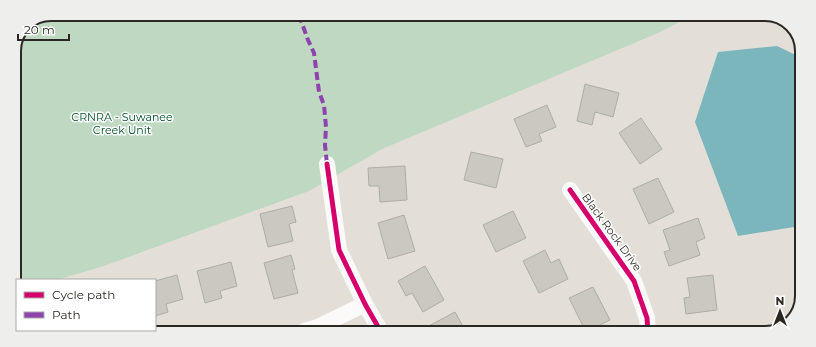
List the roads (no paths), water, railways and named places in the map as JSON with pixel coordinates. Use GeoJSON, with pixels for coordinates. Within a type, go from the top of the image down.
{"type":"FeatureCollection","features":[{"type":"Feature","properties":{"kind":"street"},"geometry":{"type":"LineString","coordinates":[[327,164],[339,250],[365,304],[378,326]]}},
{"type":"Feature","properties":{"kind":"street","name":"Black Rock Drive"},"geometry":{"type":"LineString","coordinates":[[570,190],[634,281],[647,318],[648,326]]}},
{"type":"Feature","properties":{"kind":"street"},"geometry":{"type":"LineString","coordinates":[[320,326],[365,304]]}},
{"type":"Feature","properties":{"kind":"water"},"geometry":{"type":"Polygon","coordinates":[[[777,46],[795,55],[795,227],[738,236],[695,122],[718,52],[777,46]]]}},
{"type":"Feature","properties":{"kind":"park label","name":"CRNRA - Suwanee Creek Unit"},"geometry":{"type":"Point","coordinates":[122,123]}}]}
